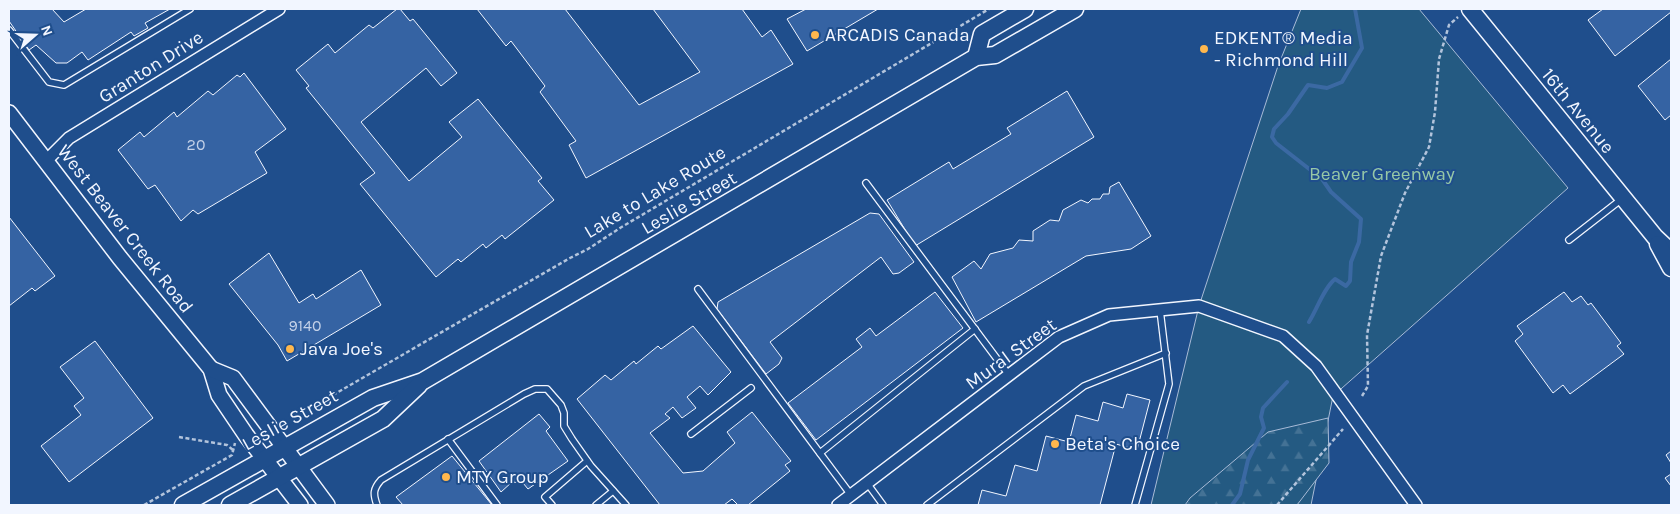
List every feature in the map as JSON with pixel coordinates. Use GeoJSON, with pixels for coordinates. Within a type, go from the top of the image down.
{"type":"FeatureCollection","features":[{"type":"Feature","properties":{"kind":"main road"},"geometry":{"type":"LineString","coordinates":[[976,57],[982,34],[1025,9]]}},
{"type":"Feature","properties":{"kind":"main road","name":"Leslie Street"},"geometry":{"type":"LineString","coordinates":[[230,505],[382,419],[423,382],[976,57],[995,55],[1075,9]]}},
{"type":"Feature","properties":{"kind":"main road","name":"16th Avenue"},"geometry":{"type":"LineString","coordinates":[[1466,12],[1655,238],[1671,252]]}},
{"type":"Feature","properties":{"kind":"main road","name":"16th Avenue"},"geometry":{"type":"LineString","coordinates":[[1655,238],[1671,268]]}},
{"type":"Feature","properties":{"kind":"main road","name":"Leslie Street"},"geometry":{"type":"LineString","coordinates":[[183,505],[263,458],[373,398],[423,382]]}},
{"type":"Feature","properties":{"kind":"street","name":"Granton Drive"},"geometry":{"type":"LineString","coordinates":[[46,161],[69,138],[263,13],[279,9]]}},
{"type":"Feature","properties":{"kind":"street","name":"West Beaver Creek Road"},"geometry":{"type":"LineString","coordinates":[[9,113],[120,258],[211,369],[219,395],[263,458],[300,505]]}},
{"type":"Feature","properties":{"kind":"street","name":"Mural Street"},"geometry":{"type":"LineString","coordinates":[[839,505],[1059,337],[1109,315],[1199,306],[1283,336],[1316,366],[1416,505]]}},
{"type":"Feature","properties":{"kind":"street","name":"West Beaver Creek Road"},"geometry":{"type":"LineString","coordinates":[[211,369],[233,378],[327,505]]}},
{"type":"Feature","properties":{"kind":"lane"},"geometry":{"type":"LineString","coordinates":[[9,30],[49,82],[64,85],[190,9]]}},
{"type":"Feature","properties":{"kind":"lane"},"geometry":{"type":"LineString","coordinates":[[866,183],[1009,375]]}},
{"type":"Feature","properties":{"kind":"lane"},"geometry":{"type":"LineString","coordinates":[[1569,240],[1623,198]]}},
{"type":"Feature","properties":{"kind":"lane"},"geometry":{"type":"LineString","coordinates":[[698,290],[851,495]]}},
{"type":"Feature","properties":{"kind":"lane"},"geometry":{"type":"LineString","coordinates":[[1135,505],[1169,384],[1160,310]]}},
{"type":"Feature","properties":{"kind":"lane"},"geometry":{"type":"LineString","coordinates":[[820,453],[975,329]]}},
{"type":"Feature","properties":{"kind":"lane"},"geometry":{"type":"LineString","coordinates":[[927,505],[1084,386],[1166,353]]}},
{"type":"Feature","properties":{"kind":"lane"},"geometry":{"type":"LineString","coordinates":[[377,505],[373,493],[375,486],[381,480],[524,394],[536,389],[547,388],[561,405],[564,413],[564,426],[587,461],[626,505]]}},
{"type":"Feature","properties":{"kind":"lane"},"geometry":{"type":"LineString","coordinates":[[691,434],[751,388]]}},
{"type":"Feature","properties":{"kind":"lane"},"geometry":{"type":"LineString","coordinates":[[448,439],[497,505]]}},
{"type":"Feature","properties":{"kind":"lane"},"geometry":{"type":"LineString","coordinates":[[552,505],[545,497],[587,461]]}},
{"type":"Feature","properties":{"kind":"lane"},"geometry":{"type":"LineString","coordinates":[[867,483],[883,505]]}},
{"type":"Feature","properties":{"kind":"lane"},"geometry":{"type":"LineString","coordinates":[[596,505],[613,491]]}},
{"type":"Feature","properties":{"kind":"path","name":"Lake to Lake Route"},"geometry":{"type":"LineString","coordinates":[[333,395],[570,258],[588,250],[620,228],[989,9]]}},
{"type":"Feature","properties":{"kind":"path"},"geometry":{"type":"LineString","coordinates":[[1362,396],[1368,386],[1367,335],[1381,256],[1405,193],[1429,147],[1435,112],[1439,59],[1450,25],[1466,12]]}},
{"type":"Feature","properties":{"kind":"path"},"geometry":{"type":"LineString","coordinates":[[1278,505],[1343,429]]}},
{"type":"Feature","properties":{"kind":"path"},"geometry":{"type":"LineString","coordinates":[[179,437],[227,445],[233,450]]}},
{"type":"Feature","properties":{"kind":"path"},"geometry":{"type":"LineString","coordinates":[[144,505],[232,455],[236,442]]}},
{"type":"Feature","properties":{"kind":"green space","name":"Beaver Greenway"},"geometry":{"type":"Polygon","coordinates":[[[1301,9],[1419,9],[1568,188],[1333,396],[1311,505],[1151,505],[1199,306],[1278,66],[1301,9]]]}},
{"type":"Feature","properties":{"kind":"green space"},"geometry":{"type":"Polygon","coordinates":[[[1328,418],[1329,463],[1297,505],[1185,505],[1190,498],[1268,432],[1328,418]]]}},
{"type":"Feature","properties":{"kind":"building"},"geometry":{"type":"Polygon","coordinates":[[[9,9],[52,9],[64,22],[86,9],[170,9],[145,23],[148,28],[134,36],[131,32],[88,60],[82,52],[67,63],[56,63],[36,45],[29,50],[9,21],[9,9]]]}},
{"type":"Feature","properties":{"kind":"building"},"geometry":{"type":"Polygon","coordinates":[[[397,9],[400,9],[410,21],[413,19],[457,73],[441,86],[426,68],[361,122],[409,181],[462,137],[449,122],[478,99],[542,178],[538,181],[554,200],[505,239],[502,235],[486,248],[483,244],[461,262],[458,259],[436,277],[360,184],[375,173],[306,88],[309,86],[296,70],[328,44],[335,53],[369,25],[373,28],[397,9]]]}},
{"type":"Feature","properties":{"kind":"building"},"geometry":{"type":"Polygon","coordinates":[[[477,9],[565,9],[639,105],[700,72],[653,9],[742,9],[762,37],[771,30],[793,64],[586,178],[569,145],[576,141],[540,92],[545,86],[511,41],[506,46],[477,9]]]}},
{"type":"Feature","properties":{"kind":"building","name":"ARCADIS Canada"},"geometry":{"type":"Polygon","coordinates":[[[806,9],[878,9],[807,51],[787,19],[806,9]]]}},
{"type":"Feature","properties":{"kind":"building"},"geometry":{"type":"Polygon","coordinates":[[[1603,9],[1671,9],[1671,12],[1615,56],[1588,20],[1603,9]]]}},
{"type":"Feature","properties":{"kind":"building"},"geometry":{"type":"Polygon","coordinates":[[[1671,59],[1671,115],[1665,120],[1638,86],[1671,59]]]}},
{"type":"Feature","properties":{"kind":"building"},"geometry":{"type":"Polygon","coordinates":[[[244,73],[286,129],[255,152],[267,173],[198,214],[193,210],[181,221],[155,185],[148,189],[118,150],[140,132],[144,137],[174,112],[177,117],[208,91],[213,95],[237,75],[240,77],[244,73]]]}},
{"type":"Feature","properties":{"kind":"building"},"geometry":{"type":"Polygon","coordinates":[[[1067,91],[1094,137],[915,246],[887,200],[949,162],[953,169],[1011,134],[1007,128],[1067,91]]]}},
{"type":"Feature","properties":{"kind":"building"},"geometry":{"type":"Polygon","coordinates":[[[1119,182],[1151,236],[1131,249],[1086,256],[976,322],[952,277],[974,261],[981,269],[990,254],[1013,248],[1019,240],[1033,241],[1033,231],[1050,220],[1059,221],[1063,210],[1081,200],[1088,203],[1092,199],[1100,199],[1103,194],[1109,194],[1110,187],[1119,182]]]}},
{"type":"Feature","properties":{"kind":"building"},"geometry":{"type":"Polygon","coordinates":[[[870,213],[879,214],[914,262],[899,273],[893,274],[881,257],[770,342],[782,358],[779,364],[766,374],[717,309],[718,302],[870,213]]]}},
{"type":"Feature","properties":{"kind":"building"},"geometry":{"type":"Polygon","coordinates":[[[9,217],[55,276],[35,291],[32,288],[9,306],[9,217]]]}},
{"type":"Feature","properties":{"kind":"building"},"geometry":{"type":"Polygon","coordinates":[[[269,253],[299,303],[313,294],[316,299],[361,270],[381,305],[287,361],[278,345],[229,284],[269,253]]]}},
{"type":"Feature","properties":{"kind":"building"},"geometry":{"type":"Polygon","coordinates":[[[935,292],[963,328],[816,440],[788,403],[862,347],[856,339],[870,328],[876,336],[935,292]]]}},
{"type":"Feature","properties":{"kind":"building"},"geometry":{"type":"Polygon","coordinates":[[[1564,292],[1572,302],[1581,296],[1588,305],[1591,303],[1621,343],[1617,346],[1624,354],[1570,394],[1563,385],[1553,393],[1515,341],[1523,334],[1517,326],[1564,292]]]}},
{"type":"Feature","properties":{"kind":"building"},"geometry":{"type":"Polygon","coordinates":[[[693,326],[731,372],[708,395],[700,386],[687,397],[696,408],[682,418],[673,407],[665,414],[670,418],[650,433],[683,473],[703,471],[735,443],[727,432],[752,412],[791,461],[785,465],[790,471],[748,505],[738,505],[732,499],[724,505],[660,505],[577,399],[605,375],[611,380],[634,361],[636,364],[658,346],[661,349],[693,326]]]}},
{"type":"Feature","properties":{"kind":"building"},"geometry":{"type":"Polygon","coordinates":[[[95,341],[153,418],[69,482],[41,446],[81,415],[74,406],[84,398],[60,367],[95,341]]]}},
{"type":"Feature","properties":{"kind":"building"},"geometry":{"type":"Polygon","coordinates":[[[1127,394],[1150,400],[1137,450],[1116,444],[1100,505],[978,505],[982,490],[1006,496],[1015,465],[1037,471],[1046,436],[1069,442],[1076,415],[1098,421],[1103,402],[1123,408],[1127,394]]]}},
{"type":"Feature","properties":{"kind":"building"},"geometry":{"type":"Polygon","coordinates":[[[539,414],[550,427],[546,431],[568,461],[528,489],[523,483],[512,482],[501,492],[479,461],[539,414]]]}},
{"type":"Feature","properties":{"kind":"building"},"geometry":{"type":"Polygon","coordinates":[[[1671,451],[1671,463],[1666,455],[1671,451]]]}},
{"type":"Feature","properties":{"kind":"building","name":"MTY Group"},"geometry":{"type":"Polygon","coordinates":[[[452,456],[492,505],[403,505],[396,497],[452,456]]]}},
{"type":"Feature","properties":{"kind":"building"},"geometry":{"type":"Polygon","coordinates":[[[1671,474],[1671,486],[1665,478],[1671,474]]]}},
{"type":"Feature","properties":{"kind":"waterway"},"geometry":{"type":"LineString","coordinates":[[1309,322],[1331,283],[1335,279],[1346,286],[1350,281],[1351,262],[1359,242],[1361,219],[1331,192],[1322,179],[1276,143],[1272,137],[1274,129],[1288,114],[1308,85],[1327,88],[1342,82],[1362,48],[1355,9]]}},
{"type":"Feature","properties":{"kind":"waterway"},"geometry":{"type":"LineString","coordinates":[[1232,505],[1240,494],[1248,460],[1264,428],[1261,417],[1263,408],[1287,382]]}},
{"type":"Feature","properties":{"kind":"place","name":"ARCADIS Canada"},"geometry":{"type":"Point","coordinates":[815,35]}},
{"type":"Feature","properties":{"kind":"place","name":"EDKENT® Media - Richmond Hill"},"geometry":{"type":"Point","coordinates":[1204,49]}},
{"type":"Feature","properties":{"kind":"place","name":"Java Joe's"},"geometry":{"type":"Point","coordinates":[290,349]}},
{"type":"Feature","properties":{"kind":"place","name":"Beta's Choice"},"geometry":{"type":"Point","coordinates":[1055,444]}},
{"type":"Feature","properties":{"kind":"place","name":"MTY Group"},"geometry":{"type":"Point","coordinates":[446,477]}}]}
